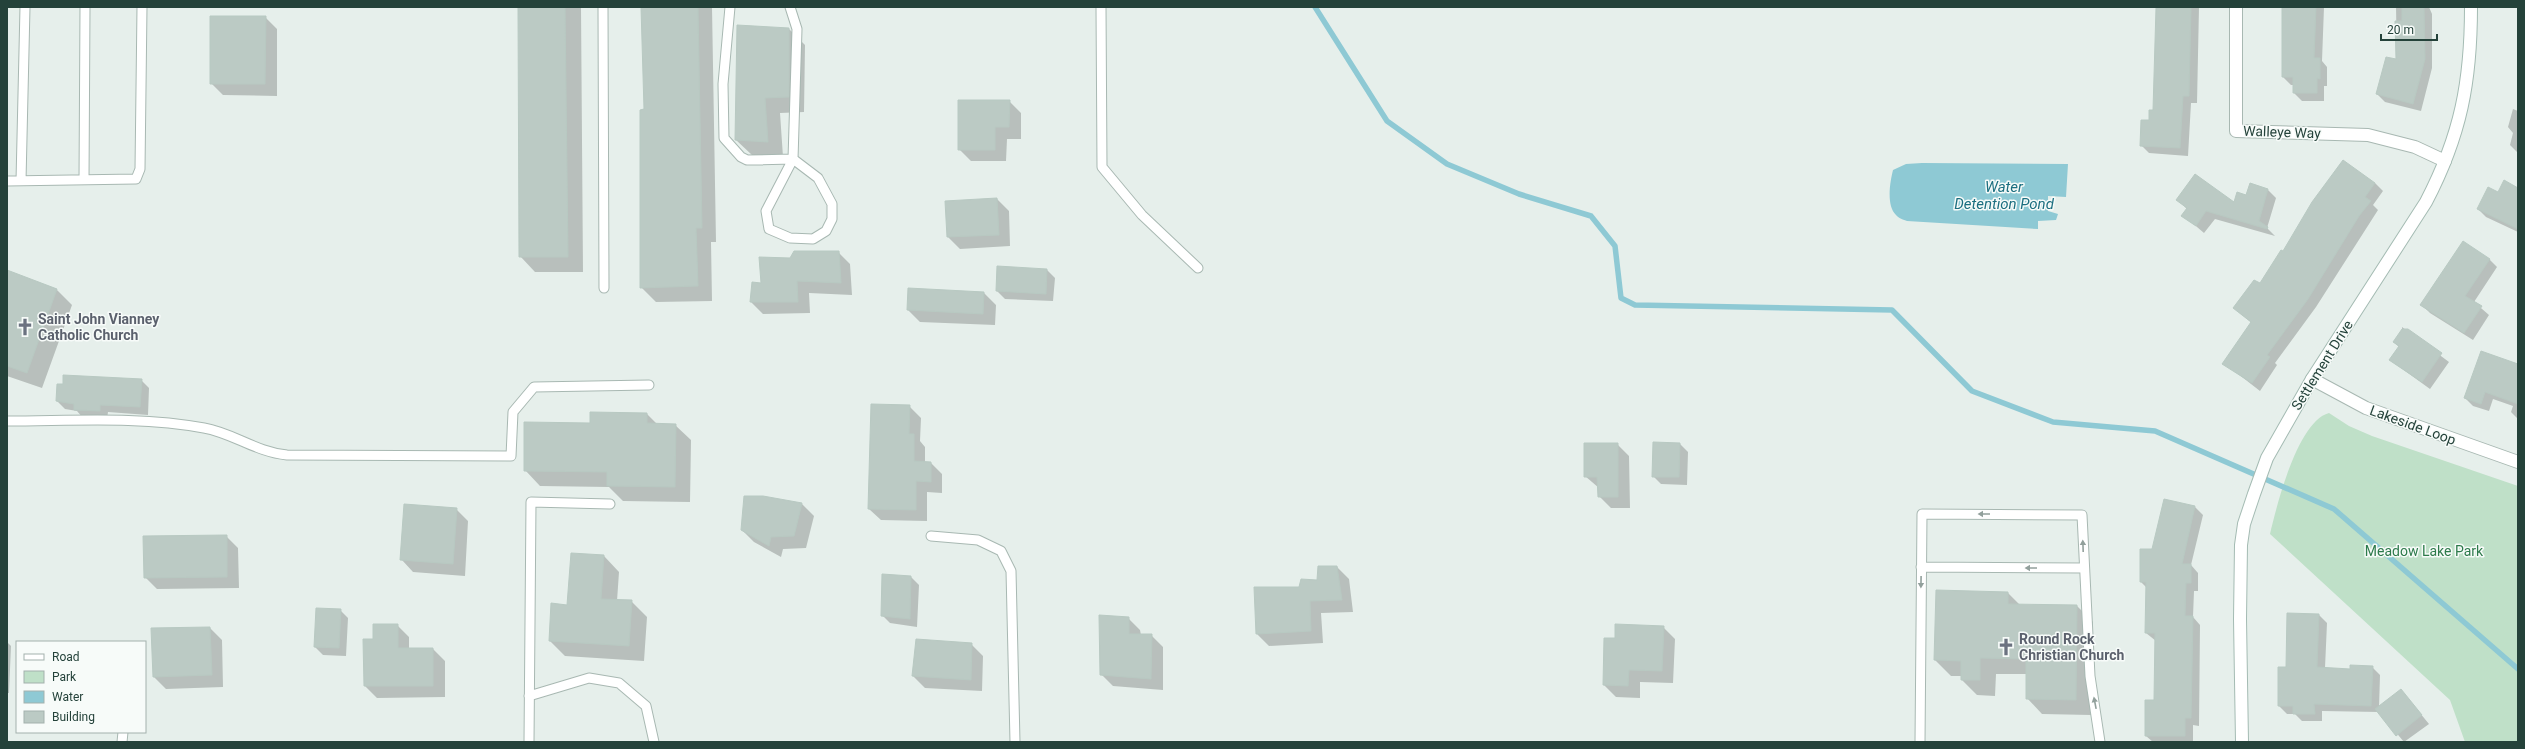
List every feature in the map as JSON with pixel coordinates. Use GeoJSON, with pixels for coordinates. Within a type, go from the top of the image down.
{"type":"FeatureCollection","features":[{"type":"Feature","properties":{"kind":"street","name":"Walleye Way"},"geometry":{"type":"LineString","coordinates":[[2236,7],[2236,131],[2368,135],[2415,147],[2444,161]]}},
{"type":"Feature","properties":{"kind":"street","name":"Settlement Drive"},"geometry":{"type":"LineString","coordinates":[[2242,742],[2240,619],[2241,545],[2244,524],[2271,450],[2312,379],[2426,202],[2461,118],[2467,86],[2471,45],[2471,7]]}},
{"type":"Feature","properties":{"kind":"street","name":"Lakeside Loop"},"geometry":{"type":"LineString","coordinates":[[2312,379],[2366,408],[2518,462]]}},
{"type":"Feature","properties":{"kind":"lane"},"geometry":{"type":"LineString","coordinates":[[21,181],[25,7]]}},
{"type":"Feature","properties":{"kind":"lane"},"geometry":{"type":"LineString","coordinates":[[84,180],[85,7]]}},
{"type":"Feature","properties":{"kind":"lane"},"geometry":{"type":"LineString","coordinates":[[7,181],[136,179],[140,168],[142,7]]}},
{"type":"Feature","properties":{"kind":"lane"},"geometry":{"type":"LineString","coordinates":[[603,7],[604,288]]}},
{"type":"Feature","properties":{"kind":"lane"},"geometry":{"type":"LineString","coordinates":[[730,7],[723,84],[724,138],[741,157],[747,160],[793,159],[818,178],[832,204],[832,219],[826,230],[813,239],[790,238],[769,229],[766,211],[793,159],[797,29],[790,7]]}},
{"type":"Feature","properties":{"kind":"lane"},"geometry":{"type":"LineString","coordinates":[[1101,7],[1102,167],[1142,215],[1198,268]]}},
{"type":"Feature","properties":{"kind":"lane"},"geometry":{"type":"LineString","coordinates":[[7,422],[131,421],[175,424],[222,431],[260,450],[286,455],[511,456],[513,412],[534,387],[649,385]]}},
{"type":"Feature","properties":{"kind":"lane"},"geometry":{"type":"LineString","coordinates":[[529,742],[531,502],[610,504]]}},
{"type":"Feature","properties":{"kind":"lane"},"geometry":{"type":"LineString","coordinates":[[1920,742],[1922,514],[2082,515],[2090,676],[2100,742]]}},
{"type":"Feature","properties":{"kind":"lane"},"geometry":{"type":"LineString","coordinates":[[931,536],[978,540],[1001,551],[1011,571],[1015,742]]}},
{"type":"Feature","properties":{"kind":"lane"},"geometry":{"type":"LineString","coordinates":[[1921,567],[2084,568]]}},
{"type":"Feature","properties":{"kind":"lane"},"geometry":{"type":"LineString","coordinates":[[529,696],[589,678],[619,683],[646,706],[654,742]]}},
{"type":"Feature","properties":{"kind":"green space","name":"Meadow Lake Park"},"geometry":{"type":"Polygon","coordinates":[[[2329,413],[2349,426],[2372,436],[2518,486],[2518,742],[2465,742],[2450,700],[2270,534],[2290,465],[2308,431],[2318,419],[2329,413]]]}},
{"type":"Feature","properties":{"kind":"water","name":"Water Detention Pond"},"geometry":{"type":"Polygon","coordinates":[[[1906,164],[2068,164],[2066,197],[2048,196],[2048,211],[2058,214],[2056,220],[2038,221],[2038,229],[1907,221],[1897,216],[1891,205],[1890,187],[1893,170],[1906,164]]]}},
{"type":"Feature","properties":{"kind":"building"},"geometry":{"type":"Polygon","coordinates":[[[518,7],[565,7],[568,257],[519,257],[518,7]]]}},
{"type":"Feature","properties":{"kind":"building"},"geometry":{"type":"Polygon","coordinates":[[[641,7],[698,7],[702,228],[696,228],[698,286],[640,288],[640,110],[644,109],[641,7]]]}},
{"type":"Feature","properties":{"kind":"building"},"geometry":{"type":"Polygon","coordinates":[[[2282,7],[2316,7],[2314,58],[2320,58],[2320,79],[2317,78],[2317,93],[2293,93],[2293,77],[2282,77],[2282,7]]]}},
{"type":"Feature","properties":{"kind":"building"},"geometry":{"type":"Polygon","coordinates":[[[2402,7],[2424,7],[2425,59],[2413,104],[2376,94],[2386,57],[2396,59],[2395,21],[2402,21],[2402,7]]]}},
{"type":"Feature","properties":{"kind":"building"},"geometry":{"type":"Polygon","coordinates":[[[2156,8],[2191,8],[2189,96],[2183,96],[2180,148],[2140,146],[2141,120],[2149,120],[2149,110],[2153,110],[2156,8]]]}},
{"type":"Feature","properties":{"kind":"building"},"geometry":{"type":"Polygon","coordinates":[[[210,16],[266,16],[265,84],[210,84],[210,16]]]}},
{"type":"Feature","properties":{"kind":"building"},"geometry":{"type":"Polygon","coordinates":[[[737,25],[789,28],[789,97],[765,98],[768,142],[735,140],[737,25]]]}},
{"type":"Feature","properties":{"kind":"building"},"geometry":{"type":"Polygon","coordinates":[[[958,100],[1010,100],[1009,127],[995,127],[995,150],[958,150],[958,100]]]}},
{"type":"Feature","properties":{"kind":"building"},"geometry":{"type":"Polygon","coordinates":[[[2343,160],[2375,183],[2365,197],[2371,201],[2359,216],[2308,299],[2267,355],[2270,357],[2252,383],[2222,364],[2251,322],[2233,308],[2254,280],[2260,283],[2281,250],[2283,251],[2312,202],[2343,160]]]}},
{"type":"Feature","properties":{"kind":"building"},"geometry":{"type":"Polygon","coordinates":[[[2195,174],[2234,202],[2237,192],[2246,195],[2250,183],[2268,189],[2259,221],[2268,227],[2267,229],[2206,211],[2196,226],[2181,216],[2187,208],[2176,200],[2195,174]]]}},
{"type":"Feature","properties":{"kind":"building"},"geometry":{"type":"Polygon","coordinates":[[[2504,180],[2518,188],[2518,229],[2477,209],[2488,187],[2498,192],[2504,180]]]}},
{"type":"Feature","properties":{"kind":"building"},"geometry":{"type":"Polygon","coordinates":[[[997,198],[999,235],[947,237],[945,201],[997,198]]]}},
{"type":"Feature","properties":{"kind":"building"},"geometry":{"type":"Polygon","coordinates":[[[2463,241],[2490,259],[2465,296],[2482,306],[2464,333],[2420,305],[2463,241]]]}},
{"type":"Feature","properties":{"kind":"building"},"geometry":{"type":"Polygon","coordinates":[[[794,251],[839,251],[841,283],[797,281],[798,302],[750,302],[752,282],[761,283],[759,257],[790,258],[794,251]]]}},
{"type":"Feature","properties":{"kind":"building"},"geometry":{"type":"Polygon","coordinates":[[[997,266],[1047,269],[1046,294],[996,291],[997,266]]]}},
{"type":"Feature","properties":{"kind":"building","name":"Saint John Vianney Catholic Church"},"geometry":{"type":"Polygon","coordinates":[[[7,270],[57,289],[27,373],[7,366],[7,270]]]}},
{"type":"Feature","properties":{"kind":"building"},"geometry":{"type":"Polygon","coordinates":[[[908,288],[984,292],[983,314],[907,310],[908,288]]]}},
{"type":"Feature","properties":{"kind":"building"},"geometry":{"type":"Polygon","coordinates":[[[2402,329],[2408,329],[2442,353],[2422,382],[2389,360],[2399,346],[2393,342],[2402,329]]]}},
{"type":"Feature","properties":{"kind":"building"},"geometry":{"type":"Polygon","coordinates":[[[2481,351],[2518,364],[2518,404],[2485,392],[2481,404],[2464,398],[2481,351]]]}},
{"type":"Feature","properties":{"kind":"building"},"geometry":{"type":"Polygon","coordinates":[[[63,375],[142,379],[140,407],[100,405],[100,411],[74,410],[74,404],[56,401],[57,384],[63,384],[63,375]]]}},
{"type":"Feature","properties":{"kind":"building"},"geometry":{"type":"Polygon","coordinates":[[[871,404],[910,405],[909,434],[914,434],[914,461],[931,462],[931,482],[916,481],[916,510],[868,509],[871,404]]]}},
{"type":"Feature","properties":{"kind":"building"},"geometry":{"type":"Polygon","coordinates":[[[590,412],[647,413],[647,423],[676,424],[675,487],[607,486],[607,472],[524,471],[524,422],[590,423],[590,412]]]}},
{"type":"Feature","properties":{"kind":"building"},"geometry":{"type":"Polygon","coordinates":[[[1653,442],[1680,443],[1679,477],[1652,477],[1653,442]]]}},
{"type":"Feature","properties":{"kind":"building"},"geometry":{"type":"Polygon","coordinates":[[[1584,443],[1618,443],[1618,497],[1598,497],[1597,477],[1584,477],[1584,443]]]}},
{"type":"Feature","properties":{"kind":"building"},"geometry":{"type":"Polygon","coordinates":[[[744,496],[763,496],[802,503],[794,536],[771,537],[769,546],[741,530],[744,496]]]}},
{"type":"Feature","properties":{"kind":"building"},"geometry":{"type":"Polygon","coordinates":[[[2164,499],[2195,506],[2182,564],[2191,564],[2191,583],[2186,583],[2185,616],[2193,616],[2191,718],[2185,718],[2185,736],[2145,736],[2145,700],[2154,700],[2155,633],[2145,633],[2146,582],[2140,582],[2140,549],[2152,549],[2164,499]]]}},
{"type":"Feature","properties":{"kind":"building"},"geometry":{"type":"Polygon","coordinates":[[[404,504],[457,508],[453,564],[400,560],[404,504]]]}},
{"type":"Feature","properties":{"kind":"building"},"geometry":{"type":"Polygon","coordinates":[[[227,535],[227,577],[144,578],[143,536],[227,535]]]}},
{"type":"Feature","properties":{"kind":"building"},"geometry":{"type":"Polygon","coordinates":[[[571,553],[604,555],[601,599],[632,600],[629,646],[549,641],[551,603],[567,605],[571,553]]]}},
{"type":"Feature","properties":{"kind":"building"},"geometry":{"type":"Polygon","coordinates":[[[1318,566],[1337,566],[1342,600],[1310,601],[1311,631],[1256,634],[1254,587],[1299,587],[1301,579],[1317,580],[1318,566]]]}},
{"type":"Feature","properties":{"kind":"building"},"geometry":{"type":"Polygon","coordinates":[[[882,574],[911,576],[910,619],[881,616],[882,574]]]}},
{"type":"Feature","properties":{"kind":"building","name":"Round Rock Christian Church"},"geometry":{"type":"Polygon","coordinates":[[[1936,590],[2008,592],[2008,604],[2077,605],[2076,700],[2026,699],[2026,659],[1980,658],[1980,680],[1961,680],[1961,661],[1934,660],[1936,590]]]}},
{"type":"Feature","properties":{"kind":"building"},"geometry":{"type":"Polygon","coordinates":[[[316,608],[341,609],[339,648],[314,647],[316,608]]]}},
{"type":"Feature","properties":{"kind":"building"},"geometry":{"type":"Polygon","coordinates":[[[2287,613],[2319,614],[2317,667],[2350,669],[2350,665],[2373,666],[2371,706],[2314,704],[2315,714],[2293,714],[2293,706],[2278,706],[2278,667],[2286,667],[2287,613]]]}},
{"type":"Feature","properties":{"kind":"building"},"geometry":{"type":"Polygon","coordinates":[[[1099,615],[1129,617],[1129,634],[1152,634],[1151,679],[1100,675],[1099,615]]]}},
{"type":"Feature","properties":{"kind":"building"},"geometry":{"type":"Polygon","coordinates":[[[373,624],[398,624],[398,648],[433,648],[433,686],[364,686],[363,639],[373,639],[373,624]]]}},
{"type":"Feature","properties":{"kind":"building"},"geometry":{"type":"Polygon","coordinates":[[[1615,624],[1664,626],[1662,671],[1629,670],[1628,686],[1603,685],[1604,638],[1615,638],[1615,624]]]}},
{"type":"Feature","properties":{"kind":"building"},"geometry":{"type":"Polygon","coordinates":[[[210,627],[212,675],[153,677],[151,628],[210,627]]]}},
{"type":"Feature","properties":{"kind":"building"},"geometry":{"type":"Polygon","coordinates":[[[916,639],[972,643],[971,680],[912,676],[916,639]]]}},
{"type":"Feature","properties":{"kind":"building"},"geometry":{"type":"Polygon","coordinates":[[[2401,689],[2422,715],[2396,736],[2375,709],[2401,689]]]}},
{"type":"Feature","properties":{"kind":"waterway"},"geometry":{"type":"LineString","coordinates":[[1315,7],[1387,121],[1447,164],[1519,194],[1591,216],[1615,246],[1621,298],[1635,305],[1892,310],[1972,391],[2053,422],[2155,431],[2334,509],[2518,669]]}},
{"type":"Feature","properties":{"kind":"place","name":"Saint John Vianney Catholic Church"},"geometry":{"type":"Point","coordinates":[25,327]}},
{"type":"Feature","properties":{"kind":"place","name":"Round Rock Christian Church"},"geometry":{"type":"Point","coordinates":[2006,647]}}]}
